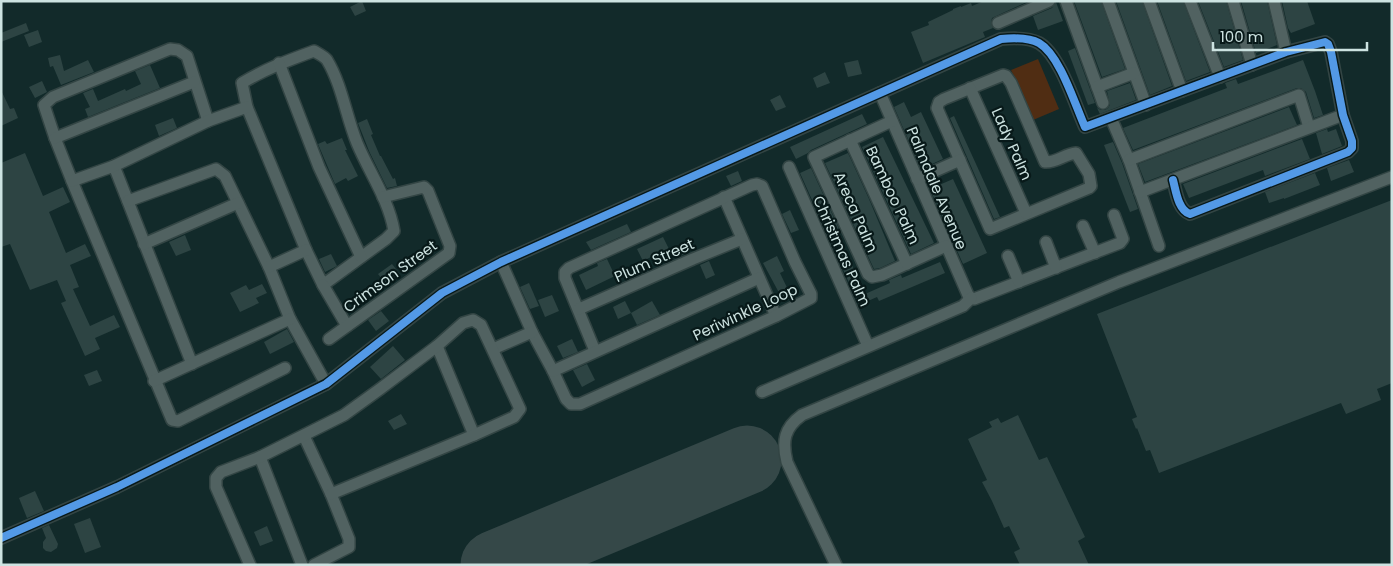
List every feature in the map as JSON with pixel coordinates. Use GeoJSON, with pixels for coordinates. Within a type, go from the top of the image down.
{"type":"FeatureCollection","features":[{"type":"Feature","properties":{"kind":"street"},"geometry":{"type":"LineString","coordinates":[[998,23],[1049,1]]}},
{"type":"Feature","properties":{"kind":"street"},"geometry":{"type":"LineString","coordinates":[[1066,1],[1103,103]]}},
{"type":"Feature","properties":{"kind":"street"},"geometry":{"type":"LineString","coordinates":[[1108,1],[1146,105]]}},
{"type":"Feature","properties":{"kind":"street"},"geometry":{"type":"LineString","coordinates":[[1149,1],[1182,91]]}},
{"type":"Feature","properties":{"kind":"street"},"geometry":{"type":"LineString","coordinates":[[1190,1],[1220,77]]}},
{"type":"Feature","properties":{"kind":"street"},"geometry":{"type":"LineString","coordinates":[[1233,1],[1252,65]]}},
{"type":"Feature","properties":{"kind":"street"},"geometry":{"type":"LineString","coordinates":[[1274,1],[1286,52]]}},
{"type":"Feature","properties":{"kind":"street"},"geometry":{"type":"LineString","coordinates":[[1,538],[117,487],[326,384],[442,293],[501,262],[1001,39],[1018,38],[1039,43],[1054,58],[1085,127],[1286,52],[1325,42],[1328,44],[1343,115],[1352,141],[1352,148],[1348,152],[1190,214],[1182,208],[1173,180]]}},
{"type":"Feature","properties":{"kind":"street"},"geometry":{"type":"LineString","coordinates":[[208,121],[187,56],[178,50],[170,49],[53,97],[44,104],[72,181],[172,420],[178,421],[285,368]]}},
{"type":"Feature","properties":{"kind":"street"},"geometry":{"type":"LineString","coordinates":[[323,285],[386,239],[394,231],[383,197],[357,142],[337,82],[326,58],[314,51],[279,63],[242,83],[247,107],[306,250],[323,285],[348,326]]}},
{"type":"Feature","properties":{"kind":"street"},"geometry":{"type":"LineString","coordinates":[[279,63],[320,168],[361,257]]}},
{"type":"Feature","properties":{"kind":"street"},"geometry":{"type":"LineString","coordinates":[[1097,87],[1134,73]]}},
{"type":"Feature","properties":{"kind":"street"},"geometry":{"type":"LineString","coordinates":[[1003,75],[1006,76],[1012,83],[1045,162],[1076,153],[1089,174],[1091,186],[990,229],[937,108],[938,102],[970,88],[1003,75]]}},
{"type":"Feature","properties":{"kind":"street"},"geometry":{"type":"LineString","coordinates":[[55,138],[194,82]]}},
{"type":"Feature","properties":{"kind":"street","name":"Lady Palm"},"geometry":{"type":"LineString","coordinates":[[970,88],[1026,213]]}},
{"type":"Feature","properties":{"kind":"street","name":"Palmdale Avenue"},"geometry":{"type":"LineString","coordinates":[[880,93],[969,296]]}},
{"type":"Feature","properties":{"kind":"street"},"geometry":{"type":"LineString","coordinates":[[1129,160],[1299,95],[1309,127]]}},
{"type":"Feature","properties":{"kind":"street"},"geometry":{"type":"LineString","coordinates":[[72,181],[114,166],[208,121],[247,107]]}},
{"type":"Feature","properties":{"kind":"street"},"geometry":{"type":"LineString","coordinates":[[1140,192],[1343,115]]}},
{"type":"Feature","properties":{"kind":"street"},"geometry":{"type":"LineString","coordinates":[[1111,118],[1129,160],[1159,246]]}},
{"type":"Feature","properties":{"kind":"street"},"geometry":{"type":"LineString","coordinates":[[850,140],[892,121]]}},
{"type":"Feature","properties":{"kind":"street","name":"Areca Palm"},"geometry":{"type":"LineString","coordinates":[[850,140],[814,157],[868,274],[872,277],[882,275],[907,264]]}},
{"type":"Feature","properties":{"kind":"street","name":"Bamboo Palm"},"geometry":{"type":"LineString","coordinates":[[850,140],[907,264]]}},
{"type":"Feature","properties":{"kind":"street"},"geometry":{"type":"LineString","coordinates":[[917,179],[960,160]]}},
{"type":"Feature","properties":{"kind":"street"},"geometry":{"type":"LineString","coordinates":[[114,166],[192,364]]}},
{"type":"Feature","properties":{"kind":"street","name":"Christmas Palm"},"geometry":{"type":"LineString","coordinates":[[789,167],[868,346]]}},
{"type":"Feature","properties":{"kind":"street"},"geometry":{"type":"LineString","coordinates":[[128,201],[216,169],[225,176],[269,267],[290,319],[326,384]]}},
{"type":"Feature","properties":{"kind":"street"},"geometry":{"type":"LineString","coordinates":[[836,565],[787,462],[785,454],[785,438],[790,424],[802,415],[1119,282],[1392,177]]}},
{"type":"Feature","properties":{"kind":"street","name":"Periwinkle Loop"},"geometry":{"type":"LineString","coordinates":[[553,371],[566,399],[571,404],[580,404],[776,316],[808,300],[811,298],[811,294],[762,186],[752,184],[568,268],[565,272],[565,278],[579,310]]}},
{"type":"Feature","properties":{"kind":"street","name":"Crimson Street"},"geometry":{"type":"LineString","coordinates":[[329,339],[449,253],[450,246],[428,191],[424,187],[383,197]]}},
{"type":"Feature","properties":{"kind":"street"},"geometry":{"type":"LineString","coordinates":[[724,197],[776,316]]}},
{"type":"Feature","properties":{"kind":"street"},"geometry":{"type":"LineString","coordinates":[[144,244],[238,203]]}},
{"type":"Feature","properties":{"kind":"street"},"geometry":{"type":"LineString","coordinates":[[762,392],[963,306],[969,296],[974,299],[1120,243],[1123,238],[1114,215]]}},
{"type":"Feature","properties":{"kind":"street"},"geometry":{"type":"LineString","coordinates":[[1083,226],[1094,253]]}},
{"type":"Feature","properties":{"kind":"street","name":"Plum Street"},"geometry":{"type":"LineString","coordinates":[[579,310],[692,259],[742,239]]}},
{"type":"Feature","properties":{"kind":"street"},"geometry":{"type":"LineString","coordinates":[[1046,242],[1056,268]]}},
{"type":"Feature","properties":{"kind":"street"},"geometry":{"type":"LineString","coordinates":[[907,264],[946,246]]}},
{"type":"Feature","properties":{"kind":"street"},"geometry":{"type":"LineString","coordinates":[[269,267],[306,250]]}},
{"type":"Feature","properties":{"kind":"street"},"geometry":{"type":"LineString","coordinates":[[1008,256],[1019,282]]}},
{"type":"Feature","properties":{"kind":"street"},"geometry":{"type":"LineString","coordinates":[[501,262],[532,332],[553,371],[759,278]]}},
{"type":"Feature","properties":{"kind":"street"},"geometry":{"type":"LineString","coordinates":[[579,310],[596,351]]}},
{"type":"Feature","properties":{"kind":"street"},"geometry":{"type":"LineString","coordinates":[[154,380],[290,319]]}},
{"type":"Feature","properties":{"kind":"street"},"geometry":{"type":"LineString","coordinates":[[250,565],[216,487],[216,478],[221,472],[260,457],[344,415],[437,346],[463,323],[473,320],[481,325],[520,409],[514,417],[331,494]]}},
{"type":"Feature","properties":{"kind":"street"},"geometry":{"type":"LineString","coordinates":[[493,349],[532,332]]}},
{"type":"Feature","properties":{"kind":"street"},"geometry":{"type":"LineString","coordinates":[[437,346],[474,435]]}},
{"type":"Feature","properties":{"kind":"street"},"geometry":{"type":"LineString","coordinates":[[304,436],[331,494],[349,539],[349,547],[314,565]]}},
{"type":"Feature","properties":{"kind":"street"},"geometry":{"type":"LineString","coordinates":[[260,457],[302,565]]}},
{"type":"Feature","properties":{"kind":"shaded area"},"geometry":{"type":"Polygon","coordinates":[[[1038,59],[1059,109],[1033,120],[1011,70],[1038,59]]]}},
{"type":"Feature","properties":{"kind":"building"},"geometry":{"type":"Polygon","coordinates":[[[362,1],[366,11],[355,16],[350,7],[362,1]]]}},
{"type":"Feature","properties":{"kind":"building"},"geometry":{"type":"Polygon","coordinates":[[[984,1],[1029,1],[992,18],[993,28],[983,32],[985,37],[923,63],[911,32],[929,25],[928,22],[953,9],[971,3],[972,6],[984,1]]]}},
{"type":"Feature","properties":{"kind":"building"},"geometry":{"type":"Polygon","coordinates":[[[1074,1],[1101,1],[1125,69],[1102,77],[1074,1]]]}},
{"type":"Feature","properties":{"kind":"building"},"geometry":{"type":"Polygon","coordinates":[[[1116,1],[1142,1],[1172,86],[1150,95],[1116,1]]]}},
{"type":"Feature","properties":{"kind":"building"},"geometry":{"type":"Polygon","coordinates":[[[1157,1],[1183,1],[1210,72],[1186,81],[1157,1]]]}},
{"type":"Feature","properties":{"kind":"building"},"geometry":{"type":"Polygon","coordinates":[[[1198,1],[1226,1],[1243,60],[1224,67],[1198,1]]]}},
{"type":"Feature","properties":{"kind":"building"},"geometry":{"type":"Polygon","coordinates":[[[1241,1],[1267,1],[1277,45],[1256,53],[1241,1]]]}},
{"type":"Feature","properties":{"kind":"building"},"geometry":{"type":"Polygon","coordinates":[[[1282,1],[1307,1],[1315,24],[1291,33],[1288,28],[1282,1]]]}},
{"type":"Feature","properties":{"kind":"building"},"geometry":{"type":"Polygon","coordinates":[[[1056,2],[1063,21],[1038,30],[1033,16],[1052,8],[1056,2]]]}},
{"type":"Feature","properties":{"kind":"building"},"geometry":{"type":"Polygon","coordinates":[[[26,23],[29,31],[1,42],[1,33],[26,23]]]}},
{"type":"Feature","properties":{"kind":"building"},"geometry":{"type":"Polygon","coordinates":[[[38,30],[42,42],[29,47],[24,35],[38,30]]]}},
{"type":"Feature","properties":{"kind":"building"},"geometry":{"type":"Polygon","coordinates":[[[1075,48],[1095,103],[1088,105],[1068,51],[1075,48]]]}},
{"type":"Feature","properties":{"kind":"building"},"geometry":{"type":"Polygon","coordinates":[[[60,55],[64,71],[88,60],[94,72],[61,85],[53,66],[50,67],[48,58],[60,55]]]}},
{"type":"Feature","properties":{"kind":"building"},"geometry":{"type":"Polygon","coordinates":[[[858,60],[862,74],[848,77],[844,63],[858,60]]]}},
{"type":"Feature","properties":{"kind":"building"},"geometry":{"type":"Polygon","coordinates":[[[1303,60],[1323,115],[1314,118],[1306,92],[1301,88],[1297,88],[1133,150],[1123,128],[1227,88],[1225,83],[1236,79],[1238,84],[1303,60]]]}},
{"type":"Feature","properties":{"kind":"building"},"geometry":{"type":"Polygon","coordinates":[[[150,65],[160,88],[88,117],[85,109],[90,107],[83,93],[93,89],[98,101],[125,89],[126,91],[141,84],[135,71],[150,65]]]}},
{"type":"Feature","properties":{"kind":"building"},"geometry":{"type":"Polygon","coordinates":[[[825,72],[830,83],[817,88],[813,78],[825,72]]]}},
{"type":"Feature","properties":{"kind":"building"},"geometry":{"type":"Polygon","coordinates":[[[42,81],[47,92],[35,98],[29,87],[42,81]]]}},
{"type":"Feature","properties":{"kind":"building"},"geometry":{"type":"Polygon","coordinates":[[[1130,83],[1136,100],[1100,114],[1097,108],[1105,110],[1110,105],[1107,91],[1130,83]]]}},
{"type":"Feature","properties":{"kind":"building"},"geometry":{"type":"Polygon","coordinates":[[[1,90],[10,109],[14,108],[18,118],[1,126],[1,90]]]}},
{"type":"Feature","properties":{"kind":"building"},"geometry":{"type":"Polygon","coordinates":[[[780,95],[786,107],[776,111],[770,100],[780,95]]]}},
{"type":"Feature","properties":{"kind":"building"},"geometry":{"type":"Polygon","coordinates":[[[904,102],[911,117],[921,112],[943,159],[921,169],[894,107],[904,102]]]}},
{"type":"Feature","properties":{"kind":"building"},"geometry":{"type":"Polygon","coordinates":[[[1289,107],[1297,125],[1145,182],[1138,164],[1289,107]]]}},
{"type":"Feature","properties":{"kind":"building"},"geometry":{"type":"Polygon","coordinates":[[[862,114],[867,124],[796,159],[790,147],[862,114]]]}},
{"type":"Feature","properties":{"kind":"building"},"geometry":{"type":"Polygon","coordinates":[[[954,116],[1000,217],[994,219],[950,118],[954,116]]]}},
{"type":"Feature","properties":{"kind":"building"},"geometry":{"type":"Polygon","coordinates":[[[173,118],[177,128],[159,136],[155,125],[173,118]]]}},
{"type":"Feature","properties":{"kind":"building"},"geometry":{"type":"Polygon","coordinates":[[[367,119],[373,134],[371,135],[380,156],[393,179],[395,178],[397,186],[387,188],[369,151],[358,123],[367,119]]]}},
{"type":"Feature","properties":{"kind":"building"},"geometry":{"type":"Polygon","coordinates":[[[1327,129],[1328,132],[1336,129],[1342,146],[1322,154],[1316,133],[1327,129]]]}},
{"type":"Feature","properties":{"kind":"building"},"geometry":{"type":"Polygon","coordinates":[[[883,137],[934,243],[911,254],[862,147],[883,137]]]}},
{"type":"Feature","properties":{"kind":"building"},"geometry":{"type":"Polygon","coordinates":[[[342,138],[347,150],[345,150],[358,176],[348,181],[346,178],[335,184],[318,144],[325,141],[327,144],[342,138]]]}},
{"type":"Feature","properties":{"kind":"building"},"geometry":{"type":"Polygon","coordinates":[[[1302,139],[1310,159],[1265,176],[1263,170],[1189,198],[1183,184],[1302,139]]]}},
{"type":"Feature","properties":{"kind":"building"},"geometry":{"type":"Polygon","coordinates":[[[1113,142],[1138,209],[1130,212],[1104,145],[1113,142]]]}},
{"type":"Feature","properties":{"kind":"building"},"geometry":{"type":"Polygon","coordinates":[[[25,153],[43,196],[63,187],[70,202],[49,212],[66,253],[85,244],[91,256],[70,265],[79,287],[73,289],[90,326],[114,315],[120,327],[95,338],[100,349],[85,356],[61,303],[66,301],[57,280],[30,290],[10,244],[1,247],[1,163],[25,153]]]}},
{"type":"Feature","properties":{"kind":"building"},"geometry":{"type":"Polygon","coordinates":[[[848,153],[895,261],[880,268],[874,269],[825,163],[848,153]]]}},
{"type":"Feature","properties":{"kind":"building"},"geometry":{"type":"Polygon","coordinates":[[[1349,160],[1354,172],[1331,181],[1327,168],[1349,160]]]}},
{"type":"Feature","properties":{"kind":"building"},"geometry":{"type":"Polygon","coordinates":[[[811,168],[840,231],[837,232],[865,294],[890,283],[889,280],[901,275],[902,278],[940,262],[945,273],[879,301],[877,297],[859,305],[800,173],[811,168]]]}},
{"type":"Feature","properties":{"kind":"building"},"geometry":{"type":"Polygon","coordinates":[[[738,171],[742,181],[731,186],[726,176],[738,171]]]}},
{"type":"Feature","properties":{"kind":"building"},"geometry":{"type":"Polygon","coordinates":[[[1315,173],[1320,185],[1269,203],[1265,192],[1315,173]]]}},
{"type":"Feature","properties":{"kind":"building"},"geometry":{"type":"Polygon","coordinates":[[[953,179],[987,253],[963,264],[930,189],[953,179]]]}},
{"type":"Feature","properties":{"kind":"building"},"geometry":{"type":"Polygon","coordinates":[[[1392,200],[1392,383],[1377,389],[1381,400],[1346,414],[1341,403],[1159,473],[1150,450],[1146,451],[1132,419],[1137,417],[1097,314],[1392,200]]]}},
{"type":"Feature","properties":{"kind":"building"},"geometry":{"type":"Polygon","coordinates":[[[790,210],[799,230],[791,233],[782,214],[790,210]]]}},
{"type":"Feature","properties":{"kind":"building"},"geometry":{"type":"Polygon","coordinates":[[[627,224],[631,232],[591,250],[586,242],[627,224]]]}},
{"type":"Feature","properties":{"kind":"building"},"geometry":{"type":"Polygon","coordinates":[[[185,235],[191,250],[176,256],[169,242],[185,235]]]}},
{"type":"Feature","properties":{"kind":"building"},"geometry":{"type":"Polygon","coordinates":[[[663,237],[670,251],[658,256],[657,254],[643,261],[637,249],[663,237]]]}},
{"type":"Feature","properties":{"kind":"building"},"geometry":{"type":"Polygon","coordinates":[[[683,244],[687,253],[676,258],[672,249],[683,244]]]}},
{"type":"Feature","properties":{"kind":"building"},"geometry":{"type":"Polygon","coordinates":[[[331,254],[337,266],[325,272],[319,259],[331,254]]]}},
{"type":"Feature","properties":{"kind":"building"},"geometry":{"type":"Polygon","coordinates":[[[777,256],[784,271],[780,273],[792,298],[784,302],[763,263],[777,256]]]}},
{"type":"Feature","properties":{"kind":"building"},"geometry":{"type":"Polygon","coordinates":[[[607,259],[615,276],[586,290],[579,275],[598,266],[597,263],[607,259]]]}},
{"type":"Feature","properties":{"kind":"building"},"geometry":{"type":"Polygon","coordinates":[[[709,261],[715,275],[706,279],[700,265],[709,261]]]}},
{"type":"Feature","properties":{"kind":"building"},"geometry":{"type":"Polygon","coordinates":[[[392,264],[400,274],[386,284],[378,274],[392,264]]]}},
{"type":"Feature","properties":{"kind":"building"},"geometry":{"type":"Polygon","coordinates":[[[529,283],[539,306],[530,309],[520,287],[529,283]]]}},
{"type":"Feature","properties":{"kind":"building"},"geometry":{"type":"Polygon","coordinates":[[[262,284],[267,293],[256,298],[259,303],[240,312],[230,293],[246,285],[249,290],[262,284]]]}},
{"type":"Feature","properties":{"kind":"building"},"geometry":{"type":"Polygon","coordinates":[[[552,295],[559,311],[545,317],[538,300],[552,295]]]}},
{"type":"Feature","properties":{"kind":"building"},"geometry":{"type":"Polygon","coordinates":[[[625,301],[631,313],[618,319],[613,307],[625,301]]]}},
{"type":"Feature","properties":{"kind":"building"},"geometry":{"type":"Polygon","coordinates":[[[652,301],[660,315],[637,325],[631,313],[652,301]]]}},
{"type":"Feature","properties":{"kind":"building"},"geometry":{"type":"Polygon","coordinates":[[[381,311],[389,321],[376,331],[368,320],[381,311]]]}},
{"type":"Feature","properties":{"kind":"building"},"geometry":{"type":"Polygon","coordinates":[[[287,329],[294,342],[270,354],[264,342],[287,329]]]}},
{"type":"Feature","properties":{"kind":"building"},"geometry":{"type":"Polygon","coordinates":[[[572,339],[578,352],[563,358],[557,346],[572,339]]]}},
{"type":"Feature","properties":{"kind":"building"},"geometry":{"type":"Polygon","coordinates":[[[393,346],[405,360],[381,379],[370,367],[393,346]]]}},
{"type":"Feature","properties":{"kind":"building"},"geometry":{"type":"Polygon","coordinates":[[[587,364],[595,380],[582,387],[573,370],[587,364]]]}},
{"type":"Feature","properties":{"kind":"building"},"geometry":{"type":"Polygon","coordinates":[[[97,370],[102,381],[89,386],[84,375],[97,370]]]}},
{"type":"Feature","properties":{"kind":"building"},"geometry":{"type":"Polygon","coordinates":[[[401,414],[407,424],[394,430],[388,421],[401,414]]]}},
{"type":"Feature","properties":{"kind":"building"},"geometry":{"type":"Polygon","coordinates":[[[1018,415],[1039,460],[1047,457],[1085,537],[1078,541],[1089,565],[1020,565],[1014,552],[1020,549],[1009,526],[1004,528],[982,482],[987,480],[968,439],[992,427],[989,422],[998,418],[1001,423],[1018,415]]]}},
{"type":"Feature","properties":{"kind":"building"},"geometry":{"type":"Polygon","coordinates":[[[35,491],[44,511],[27,518],[19,498],[35,491]]]}},
{"type":"Feature","properties":{"kind":"building"},"geometry":{"type":"Polygon","coordinates":[[[90,518],[101,547],[85,553],[74,524],[90,518]]]}},
{"type":"Feature","properties":{"kind":"building"},"geometry":{"type":"Polygon","coordinates":[[[49,525],[58,544],[57,548],[51,552],[43,548],[43,542],[46,538],[42,528],[49,525]]]}},
{"type":"Feature","properties":{"kind":"building"},"geometry":{"type":"Polygon","coordinates":[[[267,526],[273,541],[260,546],[254,532],[267,526]]]}},
{"type":"Feature","properties":{"kind":"runway"},"geometry":{"type":"LineString","coordinates":[[495,565],[747,460]]}},
{"type":"Feature","properties":{"kind":"cycle path"},"geometry":{"type":"LineString","coordinates":[[1,538],[117,487],[326,384],[442,293],[501,262],[1001,39],[1030,40],[1039,43],[1047,49],[1060,69],[1085,127],[1286,52],[1325,42],[1328,44],[1343,115],[1352,141],[1352,148],[1348,152],[1190,214],[1180,204],[1173,180]]}}]}
